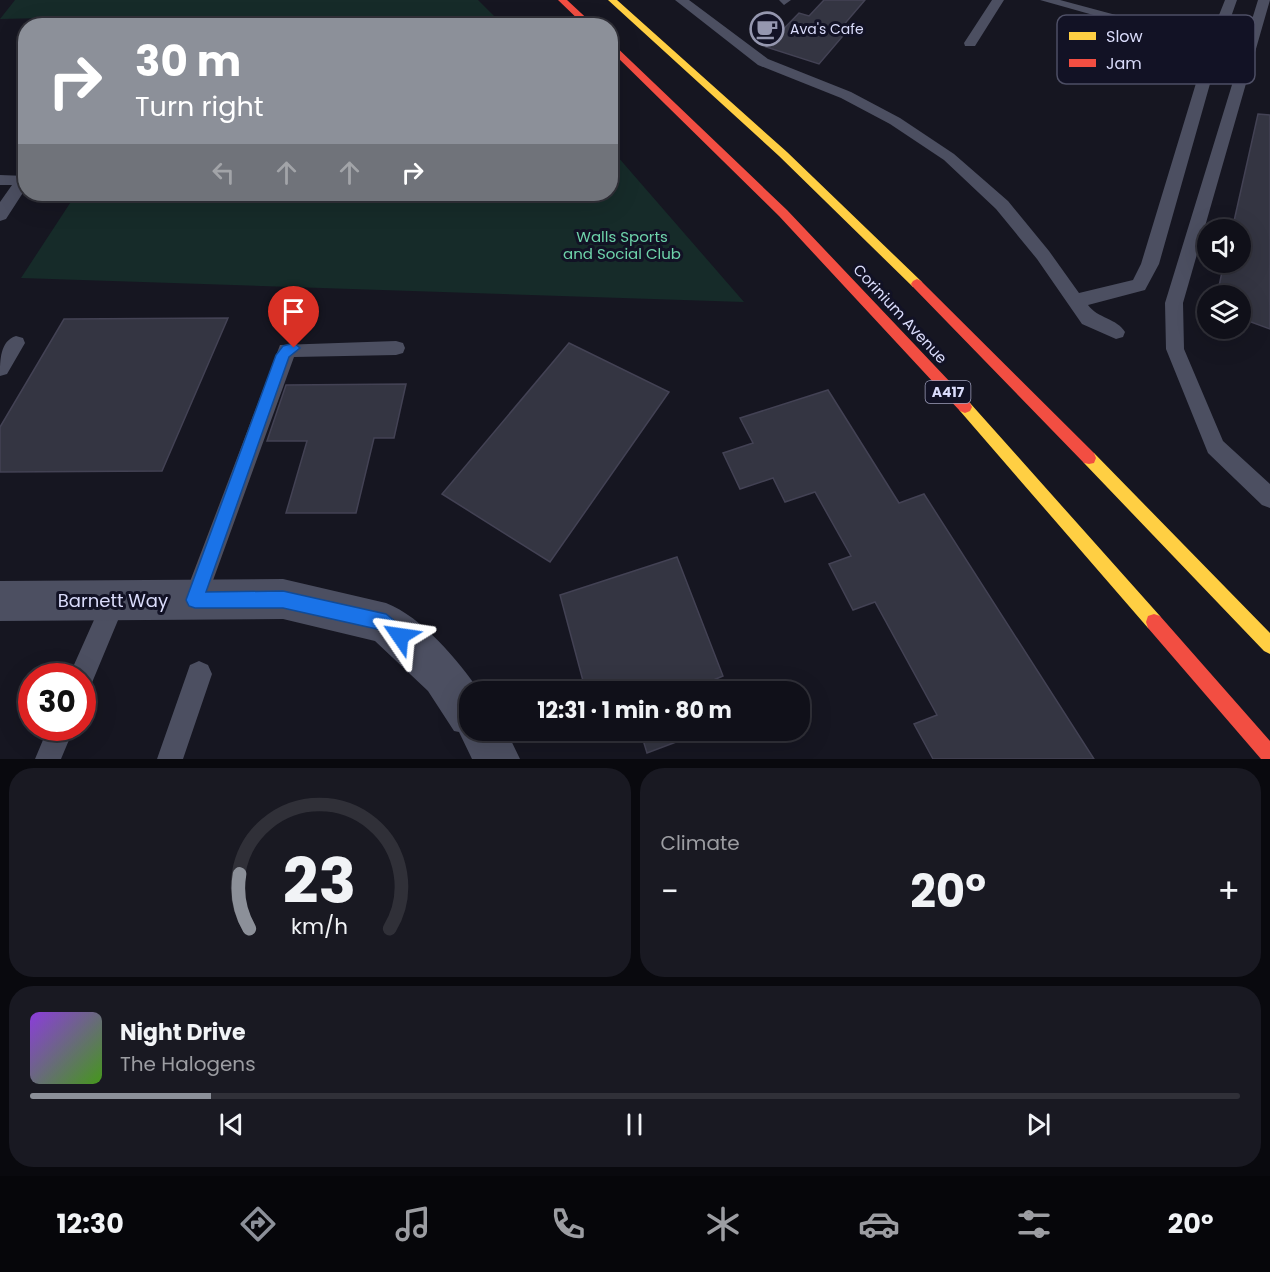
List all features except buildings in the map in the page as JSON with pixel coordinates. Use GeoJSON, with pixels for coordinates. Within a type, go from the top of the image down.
{"type":"FeatureCollection","features":[{"type":"Feature","properties":{"kind":"highway"},"geometry":{"type":"LineString","coordinates":[[562,0],[582,18]]}},
{"type":"Feature","properties":{"kind":"highway","name":"Corinium Avenue"},"geometry":{"type":"LineString","coordinates":[[612,0],[743,116],[848,215],[966,332],[1270,645]]}},
{"type":"Feature","properties":{"kind":"highway","name":"Corinium Avenue"},"geometry":{"type":"LineString","coordinates":[[618,52],[702,131],[885,322],[1102,562],[1270,755]]}},
{"type":"Feature","properties":{"kind":"street","name":"Barnett Way"},"geometry":{"type":"LineString","coordinates":[[0,601],[283,599],[386,623],[443,676],[459,699]]}},
{"type":"Feature","properties":{"kind":"street"},"geometry":{"type":"LineString","coordinates":[[486,741],[497,759]]}},
{"type":"Feature","properties":{"kind":"lane"},"geometry":{"type":"LineString","coordinates":[[681,0],[763,62],[846,95],[895,121],[949,157],[1002,205],[1043,255],[1088,320],[1116,332]]}},
{"type":"Feature","properties":{"kind":"lane"},"geometry":{"type":"LineString","coordinates":[[970,43],[998,0]]}},
{"type":"Feature","properties":{"kind":"lane"},"geometry":{"type":"LineString","coordinates":[[1046,0],[1102,15]]}},
{"type":"Feature","properties":{"kind":"lane"},"geometry":{"type":"LineString","coordinates":[[1225,15],[1231,0]]}},
{"type":"Feature","properties":{"kind":"lane"},"geometry":{"type":"LineString","coordinates":[[1255,30],[1264,0]]}},
{"type":"Feature","properties":{"kind":"lane"},"geometry":{"type":"LineString","coordinates":[[1075,301],[1139,285],[1150,264],[1203,84]]}},
{"type":"Feature","properties":{"kind":"lane"},"geometry":{"type":"LineString","coordinates":[[1239,84],[1174,303],[1175,349],[1215,447],[1270,498]]}},
{"type":"Feature","properties":{"kind":"lane"},"geometry":{"type":"LineString","coordinates":[[0,180],[18,180]]}},
{"type":"Feature","properties":{"kind":"lane"},"geometry":{"type":"LineString","coordinates":[[0,215],[18,188]]}},
{"type":"Feature","properties":{"kind":"lane"},"geometry":{"type":"LineString","coordinates":[[0,368],[16,343]]}},
{"type":"Feature","properties":{"kind":"lane"},"geometry":{"type":"LineString","coordinates":[[195,600],[287,350],[396,348]]}},
{"type":"Feature","properties":{"kind":"lane"},"geometry":{"type":"LineString","coordinates":[[88,663],[114,601]]}},
{"type":"Feature","properties":{"kind":"lane"},"geometry":{"type":"LineString","coordinates":[[170,759],[199,674]]}},
{"type":"Feature","properties":{"kind":"lane"},"geometry":{"type":"LineString","coordinates":[[48,759],[56,741]]}},
{"type":"Feature","properties":{"kind":"green space"},"geometry":{"type":"Polygon","coordinates":[[[15,0],[478,0],[496,18],[91,17],[0,19],[15,0]]]}},
{"type":"Feature","properties":{"kind":"green space","name":"Walls Sports and Social Club"},"geometry":{"type":"Polygon","coordinates":[[[618,157],[744,302],[21,278],[71,201],[618,201],[618,157]]]}},
{"type":"Feature","properties":{"kind":"traffic: slow"},"geometry":{"type":"LineString","coordinates":[[612,0],[783,154],[917,284]]}},
{"type":"Feature","properties":{"kind":"traffic: slow"},"geometry":{"type":"LineString","coordinates":[[965,407],[1154,622]]}},
{"type":"Feature","properties":{"kind":"traffic: slow"},"geometry":{"type":"LineString","coordinates":[[1089,458],[1270,645]]}},
{"type":"Feature","properties":{"kind":"traffic: jam"},"geometry":{"type":"LineString","coordinates":[[562,0],[582,18]]}},
{"type":"Feature","properties":{"kind":"traffic: jam"},"geometry":{"type":"LineString","coordinates":[[618,52],[783,213],[965,407]]}},
{"type":"Feature","properties":{"kind":"traffic: jam"},"geometry":{"type":"LineString","coordinates":[[917,284],[1089,458]]}},
{"type":"Feature","properties":{"kind":"traffic: jam"},"geometry":{"type":"LineString","coordinates":[[1154,622],[1270,755]]}},
{"type":"Feature","properties":{"kind":"place","name":"Ava's Cafe"},"geometry":{"type":"Point","coordinates":[767,29]}},
{"type":"Feature","properties":{"kind":"route"},"geometry":{"type":"LineString","coordinates":[[294,348],[287,350],[283,355],[195,600],[283,599],[386,623],[400,636]]}}]}
